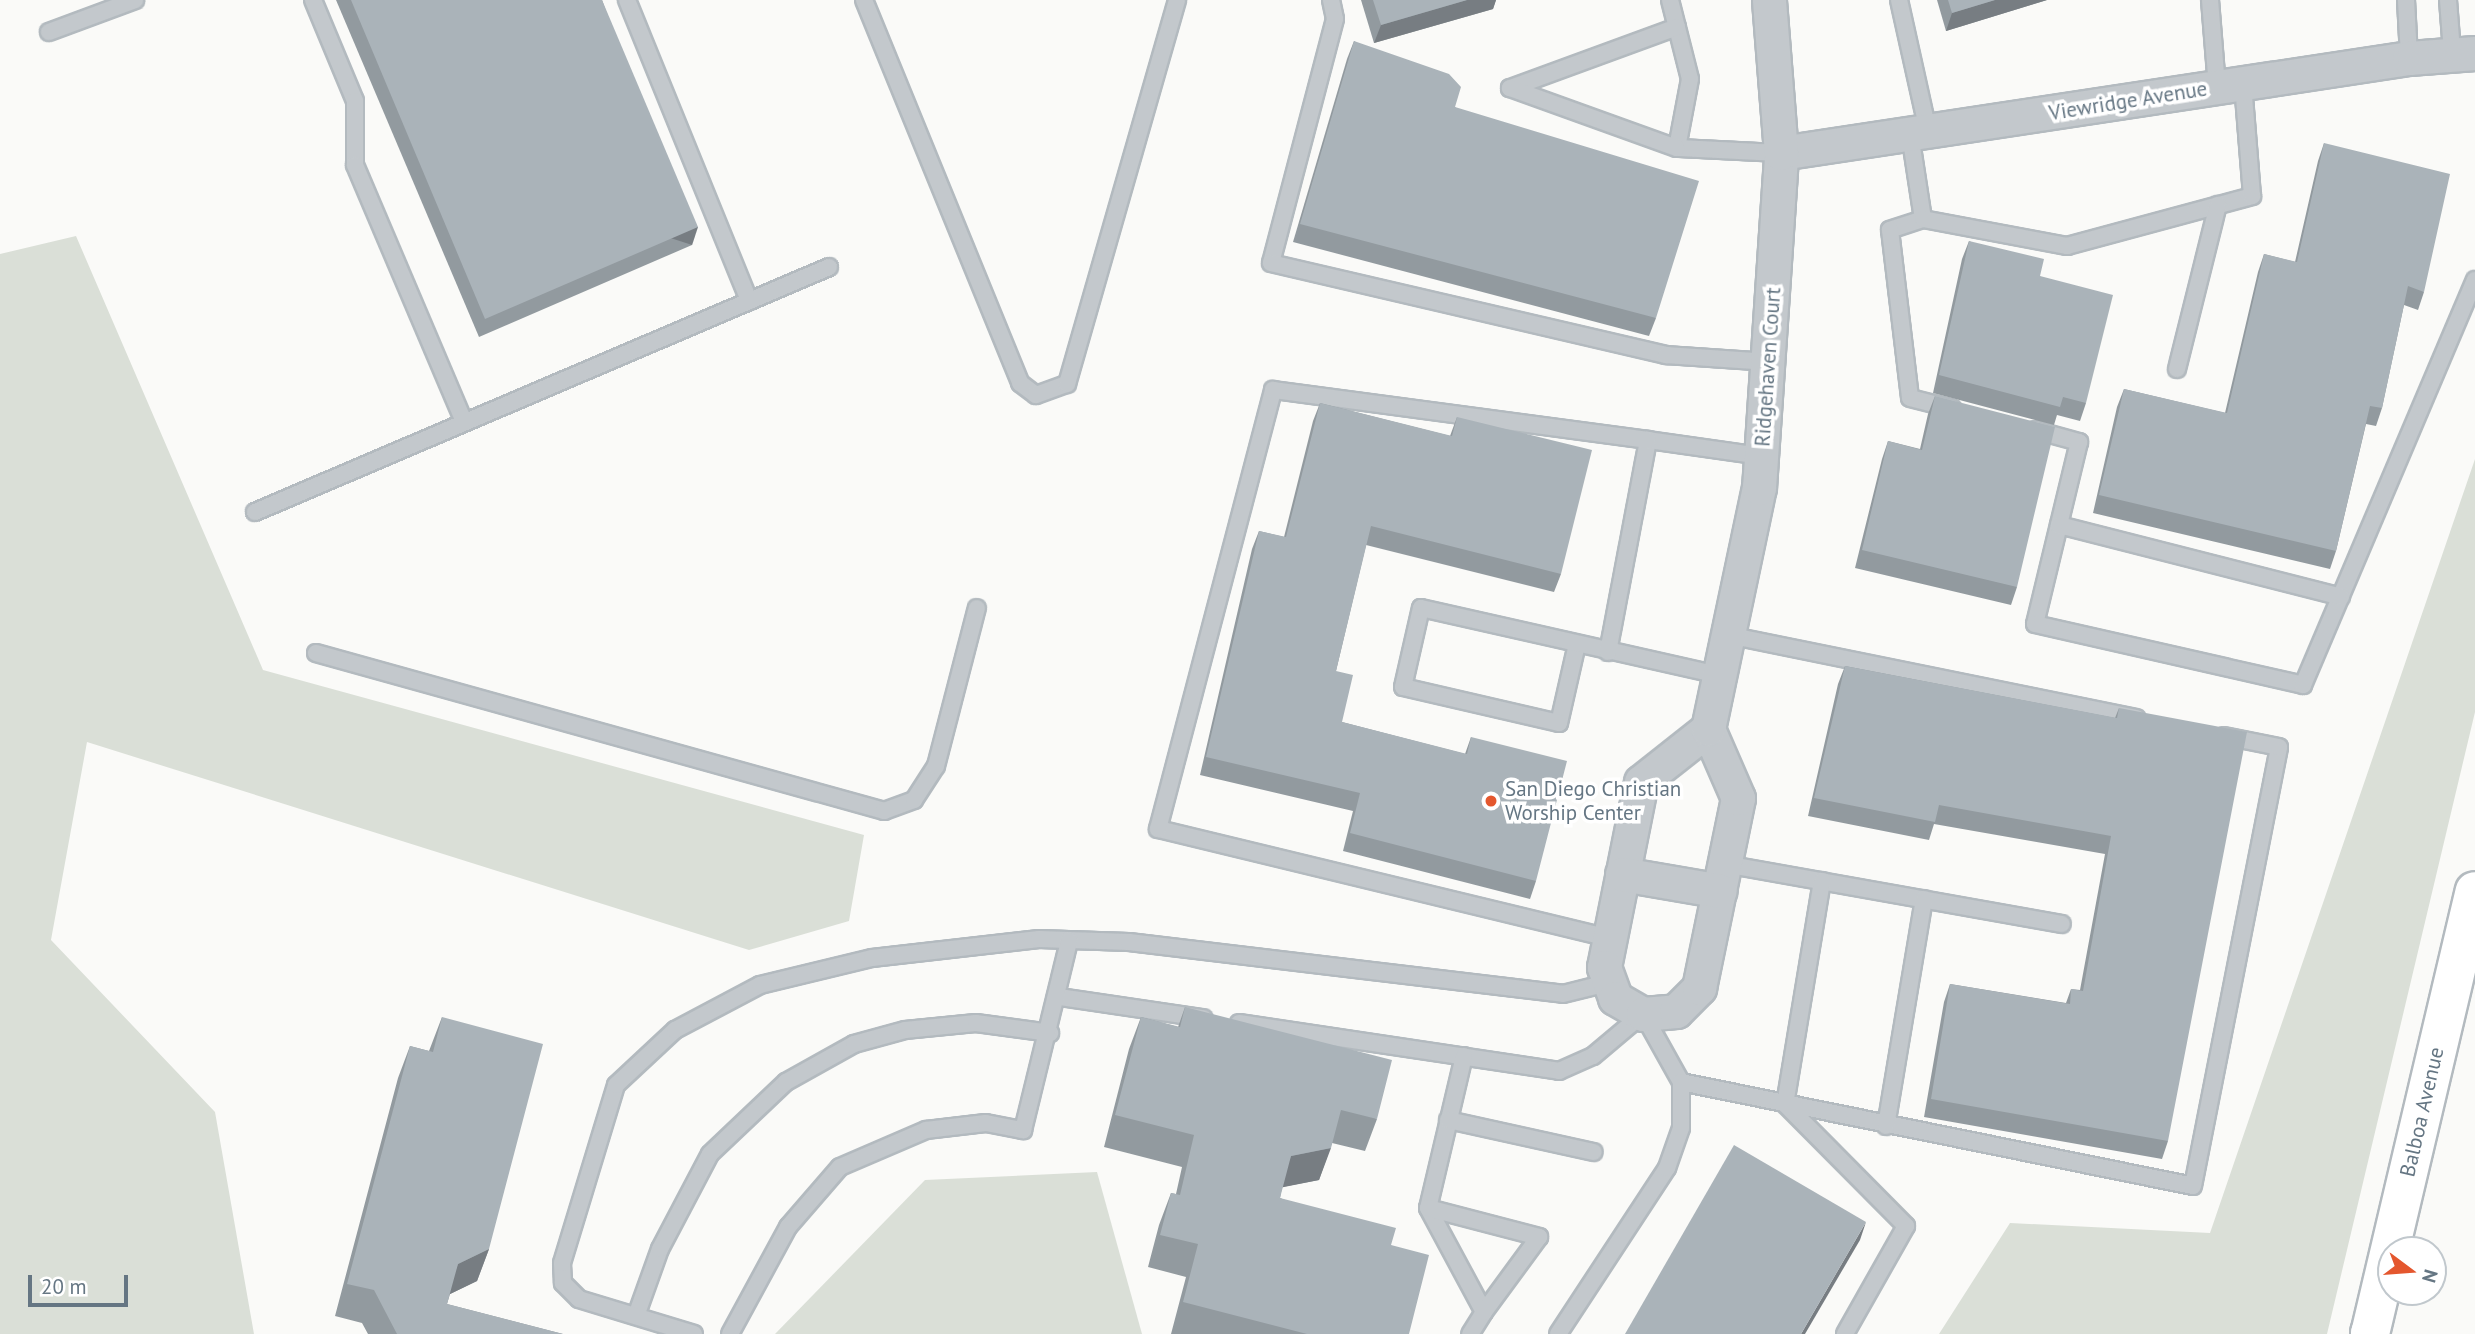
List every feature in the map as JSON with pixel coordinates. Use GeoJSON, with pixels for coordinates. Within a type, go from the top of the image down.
{"type":"FeatureCollection","features":[{"type":"Feature","properties":{"kind":"main road","name":"Balboa Avenue"},"geometry":{"type":"LineString","coordinates":[[2370,1334],[2475,891]]}},
{"type":"Feature","properties":{"kind":"street","name":"Ridgehaven Court"},"geometry":{"type":"LineString","coordinates":[[1708,729],[1761,456],[1769,362],[1781,153],[1769,0]]}},
{"type":"Feature","properties":{"kind":"street","name":"Viewridge Avenue"},"geometry":{"type":"LineString","coordinates":[[1781,153],[2409,58],[2463,53]]}},
{"type":"Feature","properties":{"kind":"street"},"geometry":{"type":"LineString","coordinates":[[1708,729],[1738,798],[1699,988],[1676,1011],[1643,1014],[1615,998],[1607,983],[1609,938],[1622,874],[1641,782],[1708,729]]}},
{"type":"Feature","properties":{"kind":"street"},"geometry":{"type":"LineString","coordinates":[[1622,874],[1722,877]]}},
{"type":"Feature","properties":{"kind":"lane"},"geometry":{"type":"LineString","coordinates":[[50,32],[135,0]]}},
{"type":"Feature","properties":{"kind":"lane"},"geometry":{"type":"LineString","coordinates":[[313,0],[355,101],[355,165],[464,422]]}},
{"type":"Feature","properties":{"kind":"lane"},"geometry":{"type":"LineString","coordinates":[[627,0],[749,301]]}},
{"type":"Feature","properties":{"kind":"lane"},"geometry":{"type":"LineString","coordinates":[[864,0],[1020,383],[1036,395],[1067,384],[1177,0]]}},
{"type":"Feature","properties":{"kind":"lane"},"geometry":{"type":"LineString","coordinates":[[1331,0],[1335,19],[1271,263],[1666,355],[1769,362]]}},
{"type":"Feature","properties":{"kind":"lane"},"geometry":{"type":"LineString","coordinates":[[1670,0],[1690,79],[1678,148]]}},
{"type":"Feature","properties":{"kind":"lane"},"geometry":{"type":"LineString","coordinates":[[1899,0],[1919,132],[1923,219]]}},
{"type":"Feature","properties":{"kind":"lane"},"geometry":{"type":"LineString","coordinates":[[1975,415],[1910,398],[1890,230],[1923,219],[2067,246],[2252,196],[2210,0]]}},
{"type":"Feature","properties":{"kind":"lane"},"geometry":{"type":"LineString","coordinates":[[2406,0],[2409,58]]}},
{"type":"Feature","properties":{"kind":"lane"},"geometry":{"type":"LineString","coordinates":[[2448,0],[2463,53]]}},
{"type":"Feature","properties":{"kind":"lane"},"geometry":{"type":"LineString","coordinates":[[1677,27],[1510,88],[1678,148],[1781,153]]}},
{"type":"Feature","properties":{"kind":"lane"},"geometry":{"type":"LineString","coordinates":[[2176,369],[2218,205]]}},
{"type":"Feature","properties":{"kind":"lane"},"geometry":{"type":"LineString","coordinates":[[255,512],[829,267]]}},
{"type":"Feature","properties":{"kind":"lane"},"geometry":{"type":"LineString","coordinates":[[2014,425],[2079,442],[2035,624],[2303,685],[2475,280]]}},
{"type":"Feature","properties":{"kind":"lane"},"geometry":{"type":"LineString","coordinates":[[1609,938],[1158,828],[1273,390],[1761,456]]}},
{"type":"Feature","properties":{"kind":"lane"},"geometry":{"type":"LineString","coordinates":[[1608,652],[1648,440]]}},
{"type":"Feature","properties":{"kind":"lane"},"geometry":{"type":"LineString","coordinates":[[2059,525],[2341,597]]}},
{"type":"Feature","properties":{"kind":"lane"},"geometry":{"type":"LineString","coordinates":[[316,653],[884,811],[914,800],[936,766],[977,608]]}},
{"type":"Feature","properties":{"kind":"lane"},"geometry":{"type":"LineString","coordinates":[[1577,644],[1559,723],[1403,687],[1422,608],[1719,675]]}},
{"type":"Feature","properties":{"kind":"lane"},"geometry":{"type":"LineString","coordinates":[[1728,635],[2158,722]]}},
{"type":"Feature","properties":{"kind":"lane"},"geometry":{"type":"LineString","coordinates":[[1681,1082],[1886,1126],[2193,1186],[2279,747],[2211,733]]}},
{"type":"Feature","properties":{"kind":"lane"},"geometry":{"type":"LineString","coordinates":[[1722,877],[1822,881],[2062,924]]}},
{"type":"Feature","properties":{"kind":"lane"},"geometry":{"type":"LineString","coordinates":[[1785,1104],[1822,881]]}},
{"type":"Feature","properties":{"kind":"lane"},"geometry":{"type":"LineString","coordinates":[[1886,1126],[1924,899]]}},
{"type":"Feature","properties":{"kind":"lane"},"geometry":{"type":"LineString","coordinates":[[694,1334],[579,1299],[564,1283],[562,1263],[603,1111],[616,1084],[645,1052],[714,1004],[760,985],[923,950],[1069,941],[1129,942],[1563,993],[1607,983]]}},
{"type":"Feature","properties":{"kind":"lane"},"geometry":{"type":"LineString","coordinates":[[730,1334],[788,1227],[840,1167],[926,1130],[986,1124],[1023,1130],[1060,997],[1069,941]]}},
{"type":"Feature","properties":{"kind":"lane"},"geometry":{"type":"LineString","coordinates":[[1060,997],[1559,1070],[1593,1056],[1643,1014],[1681,1082],[1681,1128],[1667,1168],[1558,1334]]}},
{"type":"Feature","properties":{"kind":"lane"},"geometry":{"type":"LineString","coordinates":[[636,1316],[660,1249],[710,1154],[786,1082],[854,1044],[905,1030],[976,1023],[1050,1033]]}},
{"type":"Feature","properties":{"kind":"lane"},"geometry":{"type":"LineString","coordinates":[[1464,1056],[1428,1208],[1484,1312]]}},
{"type":"Feature","properties":{"kind":"lane"},"geometry":{"type":"LineString","coordinates":[[1785,1104],[1906,1226],[1845,1334]]}},
{"type":"Feature","properties":{"kind":"lane"},"geometry":{"type":"LineString","coordinates":[[1448,1119],[1594,1152]]}},
{"type":"Feature","properties":{"kind":"lane"},"geometry":{"type":"LineString","coordinates":[[1428,1208],[1539,1237],[1470,1334]]}},
{"type":"Feature","properties":{"kind":"shaded area"},"geometry":{"type":"Polygon","coordinates":[[[76,236],[263,670],[864,835],[849,921],[749,950],[87,742],[51,940],[215,1112],[254,1334],[0,1334],[0,254],[76,236]]]}},
{"type":"Feature","properties":{"kind":"shaded area"},"geometry":{"type":"Polygon","coordinates":[[[2475,459],[2475,712],[2327,1334],[1939,1334],[2010,1223],[2210,1233],[2475,459]]]}},
{"type":"Feature","properties":{"kind":"shaded area"},"geometry":{"type":"Polygon","coordinates":[[[1097,1172],[1142,1334],[775,1334],[925,1180],[1097,1172]]]}},
{"type":"Feature","properties":{"kind":"building"},"geometry":{"type":"Polygon","coordinates":[[[351,0],[602,0],[698,227],[485,319],[351,0]]]}},
{"type":"Feature","properties":{"kind":"building"},"geometry":{"type":"Polygon","coordinates":[[[1373,0],[1467,0],[1381,25],[1373,0]]]}},
{"type":"Feature","properties":{"kind":"building"},"geometry":{"type":"Polygon","coordinates":[[[1948,0],[1995,0],[1952,13],[1948,0]]]}},
{"type":"Feature","properties":{"kind":"building"},"geometry":{"type":"Polygon","coordinates":[[[1354,41],[1449,74],[1461,87],[1455,107],[1699,181],[1656,318],[1300,224],[1354,41]]]}},
{"type":"Feature","properties":{"kind":"building"},"geometry":{"type":"Polygon","coordinates":[[[2324,143],[2450,174],[2424,292],[2408,286],[2382,408],[2370,406],[2336,551],[2099,495],[2124,389],[2227,413],[2264,254],[2297,262],[2324,143]]]}},
{"type":"Feature","properties":{"kind":"building"},"geometry":{"type":"Polygon","coordinates":[[[1969,241],[2044,259],[2040,276],[2113,295],[2086,403],[2063,397],[2060,407],[1939,375],[1969,241]]]}},
{"type":"Feature","properties":{"kind":"building"},"geometry":{"type":"Polygon","coordinates":[[[1935,396],[2055,427],[2017,587],[1862,550],[1888,441],[1922,450],[1935,396]]]}},
{"type":"Feature","properties":{"kind":"building"},"geometry":{"type":"Polygon","coordinates":[[[1320,403],[1452,436],[1457,417],[1592,450],[1561,574],[1371,526],[1336,671],[1353,675],[1342,722],[1467,754],[1471,737],[1567,761],[1536,881],[1350,833],[1360,793],[1206,757],[1259,531],[1286,537],[1320,403]]]}},
{"type":"Feature","properties":{"kind":"building"},"geometry":{"type":"Polygon","coordinates":[[[1845,666],[2117,718],[2119,708],[2247,732],[2168,1141],[1931,1099],[1950,984],[2070,1004],[2071,989],[2083,991],[2111,836],[1939,805],[1935,822],[1814,798],[1845,666]]]}},
{"type":"Feature","properties":{"kind":"building"},"geometry":{"type":"Polygon","coordinates":[[[1185,1007],[1392,1060],[1377,1119],[1341,1110],[1331,1148],[1291,1156],[1280,1198],[1396,1228],[1391,1245],[1429,1255],[1409,1334],[1307,1334],[1183,1302],[1198,1244],[1160,1235],[1171,1193],[1180,1195],[1194,1135],[1115,1115],[1141,1017],[1180,1027],[1185,1007]]]}},
{"type":"Feature","properties":{"kind":"building"},"geometry":{"type":"Polygon","coordinates":[[[442,1017],[543,1044],[489,1249],[458,1264],[447,1304],[563,1334],[397,1334],[374,1290],[347,1284],[410,1046],[433,1052],[442,1017]]]}},
{"type":"Feature","properties":{"kind":"building"},"geometry":{"type":"Polygon","coordinates":[[[1734,1145],[1866,1222],[1801,1334],[1625,1334],[1734,1145]]]}},
{"type":"Feature","properties":{"kind":"place","name":"San Diego Christian Worship Center"},"geometry":{"type":"Point","coordinates":[1491,801]}}]}
